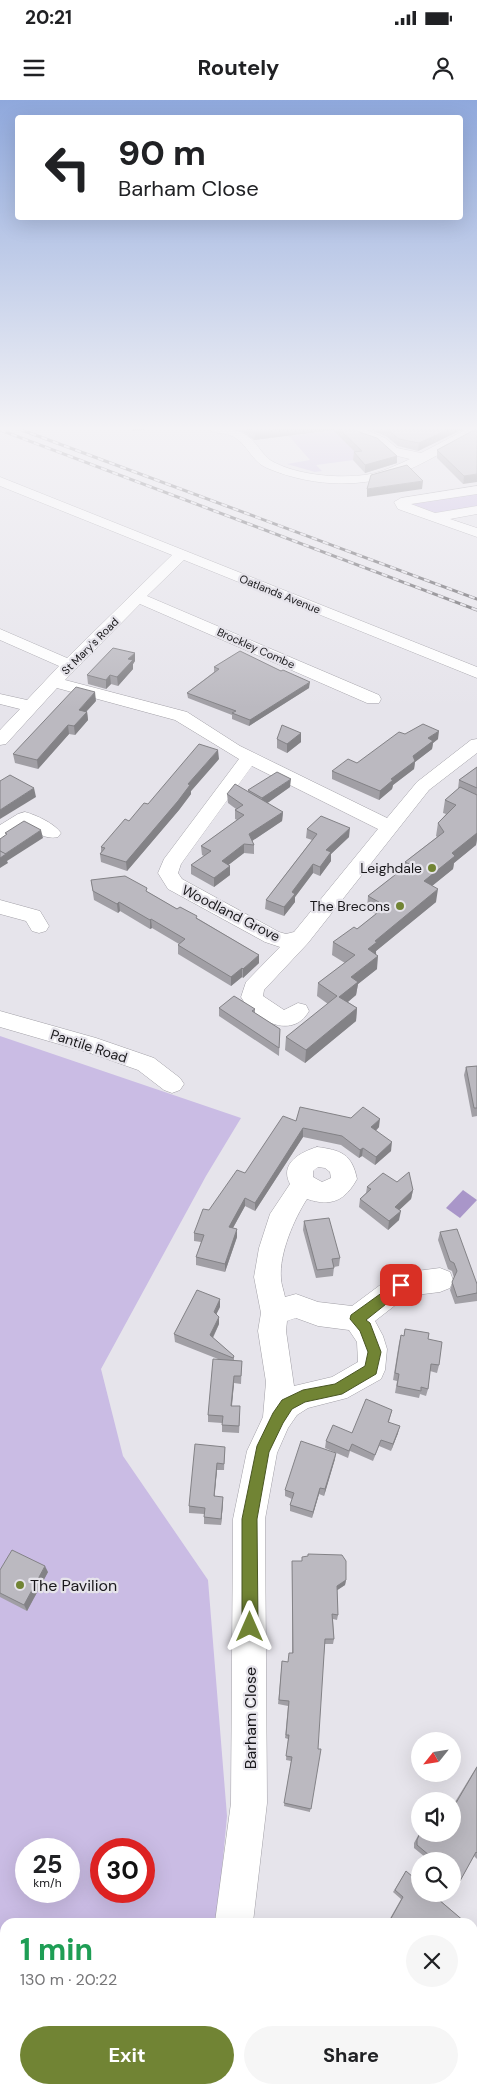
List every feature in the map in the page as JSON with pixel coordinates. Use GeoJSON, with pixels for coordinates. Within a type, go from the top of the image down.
{"type":"FeatureCollection","features":[{"type":"Feature","properties":{"kind":"street","name":"Oatlands Avenue"},"geometry":{"type":"LineString","coordinates":[[102,522],[477,673]]}},
{"type":"Feature","properties":{"kind":"street"},"geometry":{"type":"LineString","coordinates":[[447,522],[477,533]]}},
{"type":"Feature","properties":{"kind":"street","name":"St Mary's Road"},"geometry":{"type":"LineString","coordinates":[[0,740],[69,666],[182,554]]}},
{"type":"Feature","properties":{"kind":"street","name":"Brockley Combe"},"geometry":{"type":"LineString","coordinates":[[138,598],[373,699]]}},
{"type":"Feature","properties":{"kind":"street"},"geometry":{"type":"LineString","coordinates":[[0,634],[69,666]]}},
{"type":"Feature","properties":{"kind":"street"},"geometry":{"type":"LineString","coordinates":[[54,682],[181,716],[249,758],[389,827]]}},
{"type":"Feature","properties":{"kind":"street"},"geometry":{"type":"LineString","coordinates":[[0,699],[31,706]]}},
{"type":"Feature","properties":{"kind":"street","name":"Woodland Grove"},"geometry":{"type":"LineString","coordinates":[[249,758],[170,863],[168,873],[175,884],[272,937],[286,941],[301,938],[423,786],[477,744]]}},
{"type":"Feature","properties":{"kind":"street"},"geometry":{"type":"LineString","coordinates":[[0,834],[25,818],[51,834]]}},
{"type":"Feature","properties":{"kind":"street"},"geometry":{"type":"LineString","coordinates":[[0,907],[33,916],[40,926]]}},
{"type":"Feature","properties":{"kind":"street"},"geometry":{"type":"LineString","coordinates":[[298,1011],[287,1019],[279,1018],[252,997],[254,987],[301,938]]}},
{"type":"Feature","properties":{"kind":"street","name":"Pantile Road"},"geometry":{"type":"LineString","coordinates":[[0,1018],[96,1046],[146,1064],[172,1084]]}},
{"type":"Feature","properties":{"kind":"street"},"geometry":{"type":"LineString","coordinates":[[278,1418],[280,1382],[272,1331],[275,1313],[268,1277],[272,1248],[282,1214],[303,1185]]}},
{"type":"Feature","properties":{"kind":"street"},"geometry":{"type":"LineString","coordinates":[[275,1313],[296,1306],[318,1314],[356,1319],[401,1285],[440,1280]]}},
{"type":"Feature","properties":{"kind":"street","name":"Barham Close"},"geometry":{"type":"LineString","coordinates":[[234,1918],[249,1802],[250,1519],[262,1451],[278,1418],[294,1399],[337,1390],[371,1370],[375,1352],[365,1327],[356,1319]]}},
{"type":"Feature","properties":{"kind":"shaded area"},"geometry":{"type":"Polygon","coordinates":[[[0,1036],[241,1118],[206,1176],[101,1369],[123,1456],[208,1580],[227,1816],[217,1918],[0,1918],[0,1036]]]}},
{"type":"Feature","properties":{"kind":"shaded area"},"geometry":{"type":"Polygon","coordinates":[[[463,1190],[477,1200],[460,1218],[446,1208],[463,1190]]]}},
{"type":"Feature","properties":{"kind":"building"},"geometry":{"type":"Polygon","coordinates":[[[113,648],[135,653],[128,659],[133,660],[117,677],[110,675],[106,680],[87,675],[113,648]]]}},
{"type":"Feature","properties":{"kind":"building"},"geometry":{"type":"Polygon","coordinates":[[[240,651],[281,671],[283,670],[310,682],[250,720],[232,713],[236,711],[187,693],[219,669],[214,667],[240,651]]]}},
{"type":"Feature","properties":{"kind":"building"},"geometry":{"type":"Polygon","coordinates":[[[76,687],[95,692],[79,710],[87,712],[74,726],[68,725],[37,760],[13,754],[76,687]]]}},
{"type":"Feature","properties":{"kind":"building"},"geometry":{"type":"Polygon","coordinates":[[[423,724],[439,731],[428,738],[433,741],[413,756],[415,761],[391,779],[393,780],[380,791],[332,771],[348,759],[357,763],[399,732],[405,734],[423,724]]]}},
{"type":"Feature","properties":{"kind":"building"},"geometry":{"type":"Polygon","coordinates":[[[282,725],[301,733],[287,744],[277,739],[282,725]]]}},
{"type":"Feature","properties":{"kind":"building"},"geometry":{"type":"Polygon","coordinates":[[[199,744],[218,750],[188,784],[190,785],[178,801],[126,862],[100,854],[105,848],[101,847],[125,819],[129,821],[144,803],[148,804],[199,744]]]}},
{"type":"Feature","properties":{"kind":"building"},"geometry":{"type":"Polygon","coordinates":[[[477,767],[477,788],[459,780],[477,767]]]}},
{"type":"Feature","properties":{"kind":"building"},"geometry":{"type":"Polygon","coordinates":[[[277,772],[291,779],[262,798],[248,790],[277,772]]]}},
{"type":"Feature","properties":{"kind":"building"},"geometry":{"type":"Polygon","coordinates":[[[10,775],[34,788],[0,810],[0,781],[10,775]]]}},
{"type":"Feature","properties":{"kind":"building"},"geometry":{"type":"Polygon","coordinates":[[[235,784],[283,812],[249,834],[254,845],[244,844],[222,861],[230,866],[214,878],[191,865],[211,851],[201,846],[244,815],[235,810],[243,805],[227,794],[235,784]]]}},
{"type":"Feature","properties":{"kind":"building"},"geometry":{"type":"Polygon","coordinates":[[[460,787],[477,795],[477,833],[452,853],[455,856],[424,881],[438,889],[375,941],[377,942],[368,949],[378,956],[351,977],[358,982],[339,997],[357,1008],[306,1050],[286,1037],[337,996],[318,983],[355,955],[333,942],[354,927],[357,929],[386,906],[368,896],[409,864],[405,862],[444,832],[438,823],[456,805],[445,800],[460,787]]]}},
{"type":"Feature","properties":{"kind":"building"},"geometry":{"type":"Polygon","coordinates":[[[321,816],[350,828],[326,850],[331,852],[320,867],[313,864],[292,892],[295,894],[284,907],[266,900],[317,834],[307,829],[321,816]]]}},
{"type":"Feature","properties":{"kind":"building"},"geometry":{"type":"Polygon","coordinates":[[[24,821],[41,830],[5,854],[0,851],[0,839],[7,834],[5,833],[24,821]]]}},
{"type":"Feature","properties":{"kind":"building"},"geometry":{"type":"Polygon","coordinates":[[[0,851],[6,854],[0,858],[0,851]]]}},
{"type":"Feature","properties":{"kind":"building"},"geometry":{"type":"Polygon","coordinates":[[[125,876],[147,888],[146,891],[177,909],[180,907],[197,916],[196,918],[259,955],[231,977],[178,945],[185,939],[119,902],[117,904],[93,891],[91,880],[125,876]]]}},
{"type":"Feature","properties":{"kind":"building"},"geometry":{"type":"Polygon","coordinates":[[[234,996],[255,1009],[252,1011],[280,1029],[279,1048],[219,1008],[234,996]]]}},
{"type":"Feature","properties":{"kind":"building"},"geometry":{"type":"Polygon","coordinates":[[[477,1066],[477,1108],[474,1108],[466,1067],[477,1066]]]}},
{"type":"Feature","properties":{"kind":"building"},"geometry":{"type":"Polygon","coordinates":[[[300,1107],[351,1118],[363,1107],[380,1119],[371,1127],[392,1142],[376,1157],[363,1148],[360,1150],[342,1136],[303,1128],[255,1203],[245,1198],[229,1227],[237,1229],[225,1264],[196,1257],[204,1235],[194,1233],[203,1209],[209,1210],[237,1170],[245,1173],[283,1116],[296,1121],[300,1107]]]}},
{"type":"Feature","properties":{"kind":"building"},"geometry":{"type":"Polygon","coordinates":[[[409,1172],[413,1190],[395,1207],[401,1211],[389,1221],[360,1199],[371,1189],[367,1187],[383,1173],[397,1182],[409,1172]]]}},
{"type":"Feature","properties":{"kind":"building"},"geometry":{"type":"Polygon","coordinates":[[[329,1218],[340,1258],[332,1259],[334,1268],[317,1270],[304,1221],[329,1218]]]}},
{"type":"Feature","properties":{"kind":"building"},"geometry":{"type":"Polygon","coordinates":[[[457,1229],[477,1284],[477,1293],[457,1297],[452,1282],[457,1271],[454,1263],[450,1261],[440,1232],[457,1229]]]}},
{"type":"Feature","properties":{"kind":"building"},"geometry":{"type":"Polygon","coordinates":[[[197,1290],[220,1299],[214,1312],[219,1317],[210,1335],[234,1356],[233,1358],[174,1334],[197,1290]]]}},
{"type":"Feature","properties":{"kind":"building"},"geometry":{"type":"Polygon","coordinates":[[[405,1329],[429,1333],[428,1339],[442,1342],[439,1365],[431,1364],[428,1389],[421,1387],[421,1391],[397,1386],[399,1374],[395,1373],[401,1335],[404,1336],[405,1329]]]}},
{"type":"Feature","properties":{"kind":"building"},"geometry":{"type":"Polygon","coordinates":[[[213,1359],[242,1361],[241,1376],[234,1376],[231,1406],[240,1406],[239,1426],[222,1425],[223,1416],[208,1415],[213,1359]]]}},
{"type":"Feature","properties":{"kind":"building"},"geometry":{"type":"Polygon","coordinates":[[[366,1399],[392,1410],[388,1422],[400,1426],[393,1444],[381,1440],[375,1455],[352,1444],[349,1451],[326,1441],[333,1425],[352,1433],[366,1399]]]}},
{"type":"Feature","properties":{"kind":"building"},"geometry":{"type":"Polygon","coordinates":[[[301,1441],[336,1453],[325,1489],[320,1488],[313,1512],[290,1505],[294,1493],[285,1490],[301,1441]]]}},
{"type":"Feature","properties":{"kind":"building"},"geometry":{"type":"Polygon","coordinates":[[[195,1444],[225,1447],[224,1464],[217,1463],[214,1496],[223,1497],[221,1519],[204,1517],[205,1508],[189,1506],[195,1444]]]}},
{"type":"Feature","properties":{"kind":"building","name":"The Pavilion"},"geometry":{"type":"Polygon","coordinates":[[[12,1550],[45,1566],[24,1605],[0,1593],[0,1570],[12,1550]]]}},
{"type":"Feature","properties":{"kind":"building"},"geometry":{"type":"Polygon","coordinates":[[[308,1554],[342,1555],[346,1561],[346,1580],[337,1586],[338,1615],[332,1614],[334,1639],[325,1639],[318,1749],[321,1749],[311,1809],[284,1803],[292,1757],[286,1756],[289,1735],[286,1735],[289,1701],[279,1700],[282,1661],[288,1662],[289,1653],[293,1653],[292,1561],[302,1561],[302,1557],[308,1556],[308,1554]]]}},
{"type":"Feature","properties":{"kind":"building"},"geometry":{"type":"Polygon","coordinates":[[[477,1767],[477,1853],[461,1879],[461,1852],[425,1852],[417,1845],[417,1842],[461,1842],[461,1794],[477,1767]]]}},
{"type":"Feature","properties":{"kind":"building"},"geometry":{"type":"Polygon","coordinates":[[[406,1871],[411,1875],[411,1902],[441,1902],[460,1918],[391,1918],[403,1897],[395,1890],[406,1871]]]}},
{"type":"Feature","properties":{"kind":"railway"},"geometry":{"type":"LineString","coordinates":[[244,522],[477,610]]}},
{"type":"Feature","properties":{"kind":"railway"},"geometry":{"type":"LineString","coordinates":[[270,522],[477,599]]}},
{"type":"Feature","properties":{"kind":"place","name":"Leighdale"},"geometry":{"type":"Point","coordinates":[432,868]}},
{"type":"Feature","properties":{"kind":"place","name":"The Brecons"},"geometry":{"type":"Point","coordinates":[400,906]}},
{"type":"Feature","properties":{"kind":"place","name":"The Pavilion"},"geometry":{"type":"Point","coordinates":[20,1585]}},
{"type":"Feature","properties":{"kind":"route"},"geometry":{"type":"LineString","coordinates":[[250,1627],[250,1519],[254,1487],[262,1451],[278,1418],[294,1399],[337,1390],[371,1370],[375,1352],[365,1327],[356,1319],[384,1300],[401,1285]]}}]}
